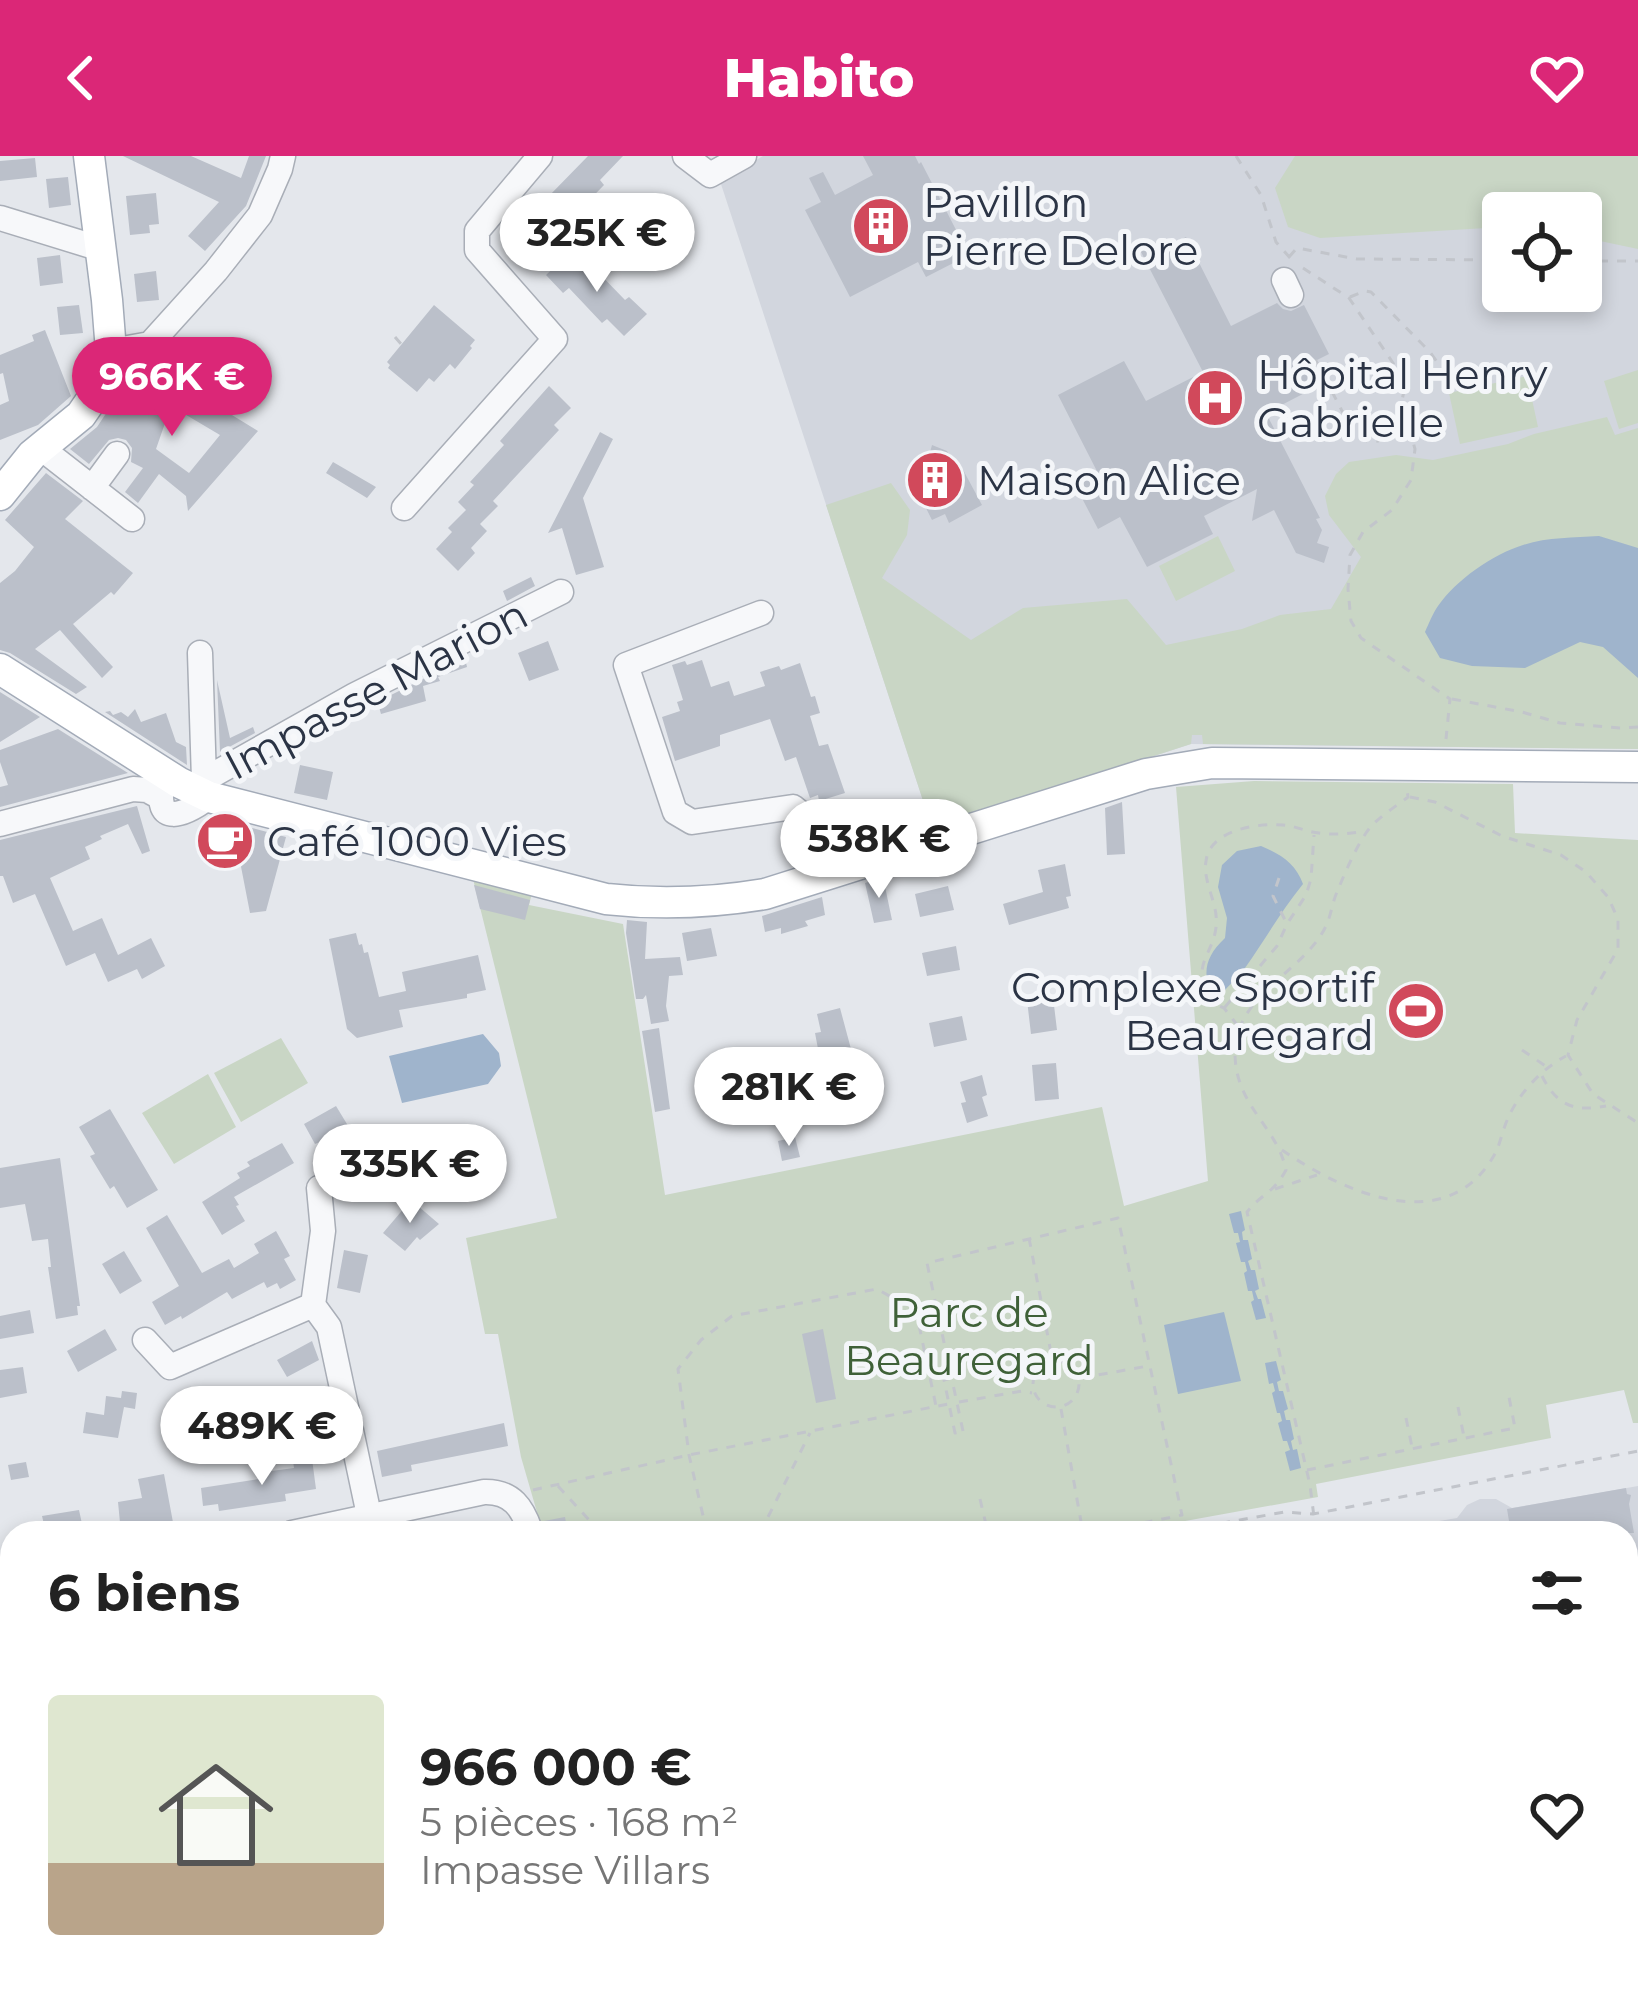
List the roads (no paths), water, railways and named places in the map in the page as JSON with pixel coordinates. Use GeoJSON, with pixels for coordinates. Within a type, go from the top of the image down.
{"type":"FeatureCollection","features":[{"type":"Feature","properties":{"kind":"main road"},"geometry":{"type":"LineString","coordinates":[[6,473],[81,415],[103,383],[111,351],[89,156]]}},
{"type":"Feature","properties":{"kind":"main road"},"geometry":{"type":"LineString","coordinates":[[0,669],[162,785],[203,790],[606,899],[642,903],[719,902],[765,895],[1146,774],[1212,764],[1638,767]]}},
{"type":"Feature","properties":{"kind":"street"},"geometry":{"type":"LineString","coordinates":[[111,351],[151,344],[203,286],[260,214],[283,156]]}},
{"type":"Feature","properties":{"kind":"street"},"geometry":{"type":"LineString","coordinates":[[404,508],[555,339],[477,250],[477,231],[540,156]]}},
{"type":"Feature","properties":{"kind":"street"},"geometry":{"type":"LineString","coordinates":[[686,156],[710,176],[744,156]]}},
{"type":"Feature","properties":{"kind":"street"},"geometry":{"type":"LineString","coordinates":[[0,218],[100,249]]}},
{"type":"Feature","properties":{"kind":"street"},"geometry":{"type":"LineString","coordinates":[[41,448],[132,519]]}},
{"type":"Feature","properties":{"kind":"street"},"geometry":{"type":"LineString","coordinates":[[92,488],[117,454]]}},
{"type":"Feature","properties":{"kind":"street","name":"Impasse Marion"},"geometry":{"type":"LineString","coordinates":[[203,790],[355,695],[561,592]]}},
{"type":"Feature","properties":{"kind":"street"},"geometry":{"type":"LineString","coordinates":[[761,613],[626,665],[675,812],[692,822],[793,807],[808,818],[824,876]]}},
{"type":"Feature","properties":{"kind":"street"},"geometry":{"type":"LineString","coordinates":[[200,653],[203,790]]}},
{"type":"Feature","properties":{"kind":"street"},"geometry":{"type":"LineString","coordinates":[[0,824],[162,785]]}},
{"type":"Feature","properties":{"kind":"street"},"geometry":{"type":"LineString","coordinates":[[319,1188],[323,1231],[313,1305],[329,1327],[369,1515]]}},
{"type":"Feature","properties":{"kind":"street"},"geometry":{"type":"LineString","coordinates":[[145,1340],[170,1367],[313,1305]]}},
{"type":"Feature","properties":{"kind":"street"},"geometry":{"type":"LineString","coordinates":[[343,1521],[498,1491],[522,1514]]}},
{"type":"Feature","properties":{"kind":"water"},"geometry":{"type":"Polygon","coordinates":[[[1599,536],[1638,548],[1638,678],[1603,647],[1580,642],[1525,668],[1472,666],[1440,658],[1425,632],[1446,596],[1476,569],[1532,542],[1599,536]]]}},
{"type":"Feature","properties":{"kind":"water"},"geometry":{"type":"Polygon","coordinates":[[[1261,846],[1287,860],[1303,884],[1242,972],[1218,999],[1212,998],[1207,965],[1225,938],[1227,918],[1218,887],[1222,865],[1237,851],[1261,846]]]}},
{"type":"Feature","properties":{"kind":"water"},"geometry":{"type":"Polygon","coordinates":[[[483,1034],[499,1053],[501,1066],[488,1084],[402,1103],[389,1056],[483,1034]]]}},
{"type":"Feature","properties":{"kind":"water"},"geometry":{"type":"Polygon","coordinates":[[[1241,1211],[1243,1240],[1248,1240],[1252,1259],[1248,1261],[1255,1270],[1259,1289],[1255,1291],[1266,1318],[1256,1320],[1245,1262],[1241,1262],[1236,1243],[1240,1242],[1238,1233],[1234,1233],[1229,1214],[1241,1211]]]}},
{"type":"Feature","properties":{"kind":"water"},"geometry":{"type":"Polygon","coordinates":[[[1224,1312],[1241,1381],[1178,1394],[1164,1325],[1224,1312]]]}},
{"type":"Feature","properties":{"kind":"water"},"geometry":{"type":"Polygon","coordinates":[[[1276,1361],[1279,1391],[1283,1391],[1293,1450],[1297,1449],[1301,1468],[1290,1471],[1285,1452],[1290,1450],[1283,1441],[1265,1363],[1276,1361]]]}},
{"type":"Feature","properties":{"kind":"place","name":"Pavillon Pierre Delore"},"geometry":{"type":"Point","coordinates":[881,226]}},
{"type":"Feature","properties":{"kind":"place","name":"Hôpital Henry Gabrielle"},"geometry":{"type":"Point","coordinates":[1215,398]}},
{"type":"Feature","properties":{"kind":"place","name":"Maison Alice"},"geometry":{"type":"Point","coordinates":[935,480]}},
{"type":"Feature","properties":{"kind":"place","name":"Café 1000 Vies"},"geometry":{"type":"Point","coordinates":[225,841]}},
{"type":"Feature","properties":{"kind":"place","name":"Complexe Sportif Beauregard"},"geometry":{"type":"Point","coordinates":[1416,1011]}},
{"type":"Feature","properties":{"kind":"park label","name":"Parc de Beauregard"},"geometry":{"type":"Point","coordinates":[969,1336]}}]}
